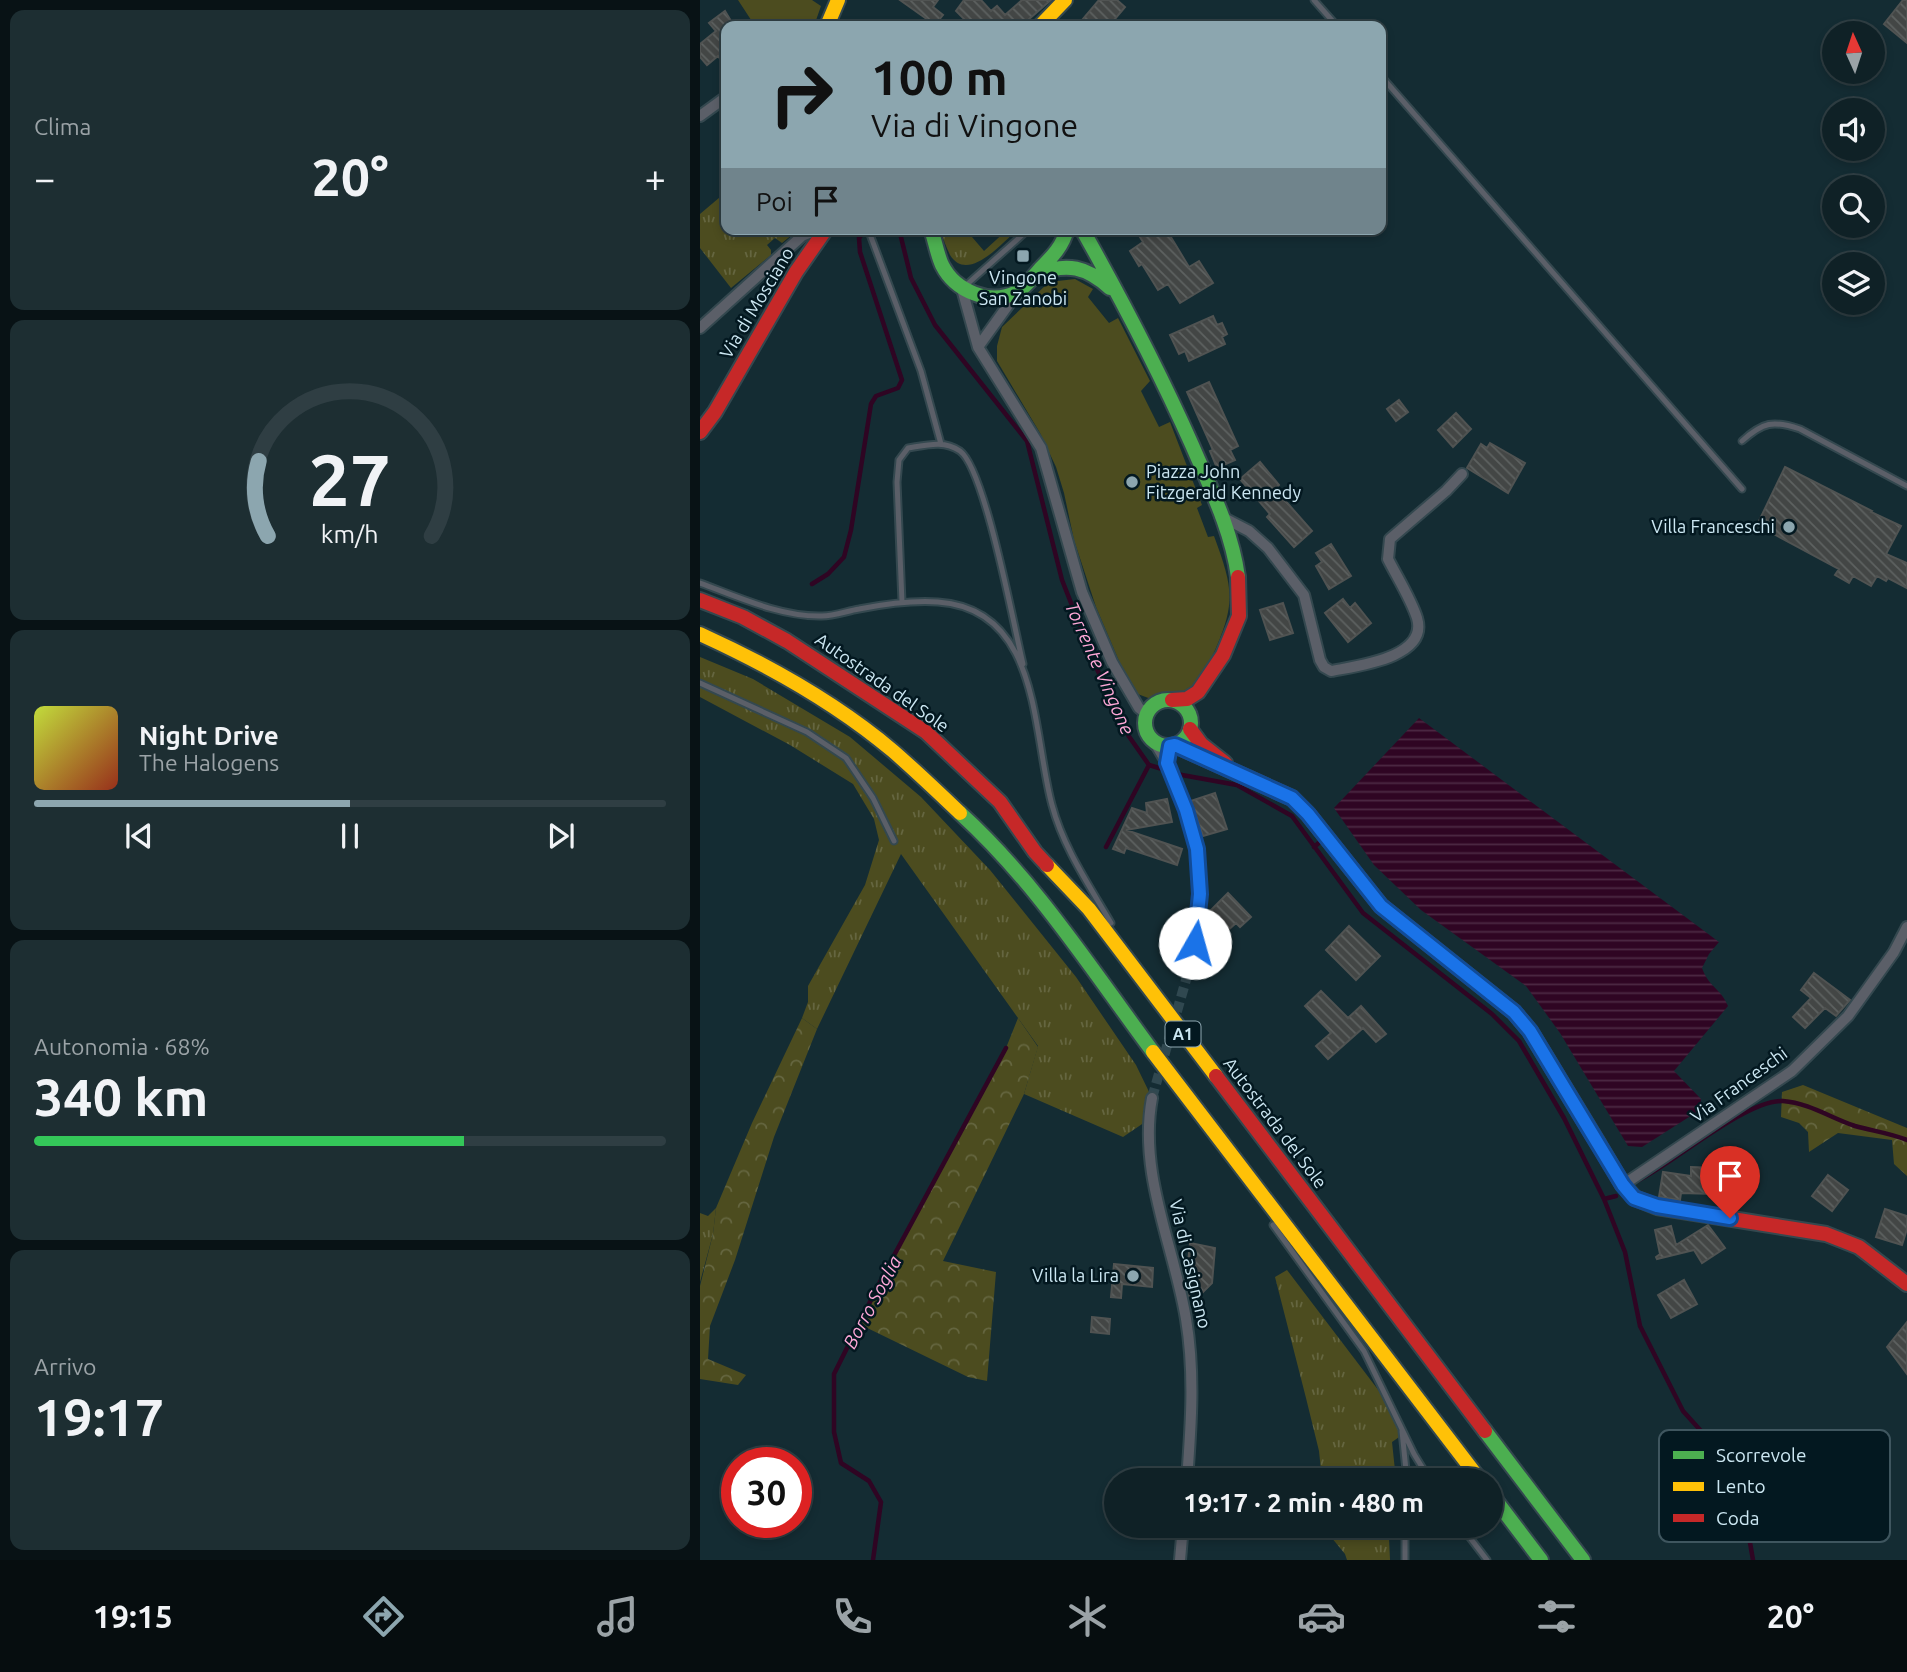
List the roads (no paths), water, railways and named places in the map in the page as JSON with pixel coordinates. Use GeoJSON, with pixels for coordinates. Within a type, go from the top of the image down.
{"type":"FeatureCollection","features":[{"type":"Feature","properties":{"kind":"main road"},"geometry":{"type":"LineString","coordinates":[[829,21],[838,0]]}},
{"type":"Feature","properties":{"kind":"main road"},"geometry":{"type":"LineString","coordinates":[[1045,21],[1065,0]]}},
{"type":"Feature","properties":{"kind":"main road","name":"Via di Mosciano"},"geometry":{"type":"LineString","coordinates":[[700,432],[715,412],[796,272],[822,235]]}},
{"type":"Feature","properties":{"kind":"main road"},"geometry":{"type":"LineString","coordinates":[[933,235],[944,269],[962,289],[975,295],[990,297],[1019,290],[1062,244],[1065,235]]}},
{"type":"Feature","properties":{"kind":"main road"},"geometry":{"type":"LineString","coordinates":[[1085,235],[1175,406],[1220,516],[1237,569],[1240,612],[1226,649],[1207,681],[1186,737],[1173,745]]}},
{"type":"Feature","properties":{"kind":"main road"},"geometry":{"type":"LineString","coordinates":[[1034,276],[1051,268],[1076,266],[1099,278],[1122,302]]}},
{"type":"Feature","properties":{"kind":"main road","name":"Autostrada del Sole"},"geometry":{"type":"LineString","coordinates":[[700,600],[743,617],[788,642],[926,732],[1000,802],[1035,852],[1088,909],[1583,1560]]}},
{"type":"Feature","properties":{"kind":"main road","name":"A1"},"geometry":{"type":"LineString","coordinates":[[700,634],[750,657],[821,698],[892,750],[992,842],[1032,889],[1172,1078],[1471,1468]]}},
{"type":"Feature","properties":{"kind":"main road"},"geometry":{"type":"LineString","coordinates":[[1207,681],[1189,700],[1157,703],[1147,714],[1146,727],[1152,738],[1160,744],[1173,745],[1292,798],[1308,814],[1381,906],[1514,1012],[1530,1031],[1623,1185],[1634,1198],[1657,1206],[1826,1234],[1859,1247],[1907,1284]]}},
{"type":"Feature","properties":{"kind":"main road"},"geometry":{"type":"LineString","coordinates":[[1172,701],[1185,707],[1191,727],[1201,744],[1234,771]]}},
{"type":"Feature","properties":{"kind":"main road"},"geometry":{"type":"LineString","coordinates":[[1503,1510],[1541,1560]]}},
{"type":"Feature","properties":{"kind":"street"},"geometry":{"type":"LineString","coordinates":[[700,116],[721,101]]}},
{"type":"Feature","properties":{"kind":"street"},"geometry":{"type":"LineString","coordinates":[[700,328],[804,235]]}},
{"type":"Feature","properties":{"kind":"street"},"geometry":{"type":"LineString","coordinates":[[962,289],[978,347],[1041,448],[1082,592],[1112,662],[1139,708],[1147,714]]}},
{"type":"Feature","properties":{"kind":"street"},"geometry":{"type":"LineString","coordinates":[[978,347],[1019,290]]}},
{"type":"Feature","properties":{"kind":"street"},"geometry":{"type":"LineString","coordinates":[[1220,516],[1250,531],[1268,548],[1304,595],[1320,660],[1324,667],[1331,671],[1391,657],[1401,653],[1412,642],[1418,632],[1418,619],[1388,559],[1387,549],[1390,539],[1462,474]]}},
{"type":"Feature","properties":{"kind":"street"},"geometry":{"type":"LineString","coordinates":[[1152,738],[1167,763],[1186,810],[1197,849],[1200,894],[1195,943],[1188,973]]}},
{"type":"Feature","properties":{"kind":"street"},"geometry":{"type":"LineString","coordinates":[[1167,763],[1173,745]]}},
{"type":"Feature","properties":{"kind":"street","name":"Via Franceschi"},"geometry":{"type":"LineString","coordinates":[[1623,1185],[1792,1071],[1848,1016],[1894,952],[1907,927]]}},
{"type":"Feature","properties":{"kind":"street","name":"Via di Casignano"},"geometry":{"type":"LineString","coordinates":[[1152,1098],[1148,1120],[1150,1152],[1158,1205],[1176,1268],[1187,1321],[1193,1381],[1188,1468]]}},
{"type":"Feature","properties":{"kind":"street"},"geometry":{"type":"LineString","coordinates":[[1180,1560],[1182,1538]]}},
{"type":"Feature","properties":{"kind":"lane"},"geometry":{"type":"LineString","coordinates":[[1314,0],[1333,21]]}},
{"type":"Feature","properties":{"kind":"lane"},"geometry":{"type":"LineString","coordinates":[[1386,82],[1742,489]]}},
{"type":"Feature","properties":{"kind":"lane"},"geometry":{"type":"LineString","coordinates":[[870,235],[921,372],[941,444]]}},
{"type":"Feature","properties":{"kind":"lane"},"geometry":{"type":"LineString","coordinates":[[962,289],[1022,235]]}},
{"type":"Feature","properties":{"kind":"lane"},"geometry":{"type":"LineString","coordinates":[[1742,441],[1756,428],[1776,423],[1785,424],[1800,429],[1907,486]]}},
{"type":"Feature","properties":{"kind":"lane"},"geometry":{"type":"LineString","coordinates":[[902,601],[897,482],[899,460],[908,448],[946,444],[963,453],[973,466],[989,516],[1041,738],[1051,803],[1062,836],[1149,989]]}},
{"type":"Feature","properties":{"kind":"lane"},"geometry":{"type":"LineString","coordinates":[[700,583],[749,602],[796,614],[824,616],[902,601],[940,602],[972,610],[1002,631],[1024,670]]}},
{"type":"Feature","properties":{"kind":"lane"},"geometry":{"type":"LineString","coordinates":[[700,683],[807,732],[846,758],[873,798],[894,841]]}},
{"type":"Feature","properties":{"kind":"lane"},"geometry":{"type":"LineString","coordinates":[[1172,1078],[1254,1197]]}},
{"type":"Feature","properties":{"kind":"lane"},"geometry":{"type":"LineString","coordinates":[[1269,1219],[1364,1351],[1423,1468]]}},
{"type":"Feature","properties":{"kind":"lane"},"geometry":{"type":"LineString","coordinates":[[1401,1424],[1406,1468]]}},
{"type":"Feature","properties":{"kind":"lane"},"geometry":{"type":"LineString","coordinates":[[1405,1538],[1405,1560]]}},
{"type":"Feature","properties":{"kind":"lane"},"geometry":{"type":"LineString","coordinates":[[1470,1538],[1487,1560]]}},
{"type":"Feature","properties":{"kind":"waterway"},"geometry":{"type":"LineString","coordinates":[[812,584],[828,574],[844,557],[851,530],[871,404],[876,396],[898,388],[902,380],[860,252],[861,235]]}},
{"type":"Feature","properties":{"kind":"waterway","name":"Torrente Vingone"},"geometry":{"type":"LineString","coordinates":[[900,235],[911,278],[935,325],[1027,441],[1062,580],[1097,669],[1128,735],[1149,765],[1182,775],[1237,785],[1292,816],[1363,913],[1492,1014],[1519,1041],[1564,1118],[1604,1199],[1625,1252],[1640,1326],[1683,1411],[1700,1430]]}},
{"type":"Feature","properties":{"kind":"waterway","name":"Borro Soglia"},"geometry":{"type":"LineString","coordinates":[[1106,847],[1149,765]]}},
{"type":"Feature","properties":{"kind":"waterway"},"geometry":{"type":"LineString","coordinates":[[1314,847],[1321,841]]}},
{"type":"Feature","properties":{"kind":"waterway","name":"Borro Soglia"},"geometry":{"type":"LineString","coordinates":[[873,1560],[881,1502],[869,1481],[841,1463],[834,1432],[834,1374],[884,1274],[1006,1048]]}},
{"type":"Feature","properties":{"kind":"waterway"},"geometry":{"type":"LineString","coordinates":[[1637,1181],[1730,1121],[1767,1103],[1793,1102],[1855,1126],[1907,1140]]}},
{"type":"Feature","properties":{"kind":"waterway"},"geometry":{"type":"LineString","coordinates":[[1604,1199],[1616,1196]]}},
{"type":"Feature","properties":{"kind":"waterway","name":"Torrente Vingone"},"geometry":{"type":"LineString","coordinates":[[1750,1542],[1753,1560]]}},
{"type":"Feature","properties":{"kind":"tunnel"},"geometry":{"type":"LineString","coordinates":[[1152,1098],[1188,973]]}},
{"type":"Feature","properties":{"kind":"place","name":"Vingone San Zanobi"},"geometry":{"type":"Point","coordinates":[1023,256]}},
{"type":"Feature","properties":{"kind":"place","name":"Piazza John Fitzgerald Kennedy"},"geometry":{"type":"Point","coordinates":[1132,482]}},
{"type":"Feature","properties":{"kind":"place","name":"Villa Franceschi"},"geometry":{"type":"Point","coordinates":[1789,527]}},
{"type":"Feature","properties":{"kind":"place","name":"Villa la Lira"},"geometry":{"type":"Point","coordinates":[1133,1276]}}]}
